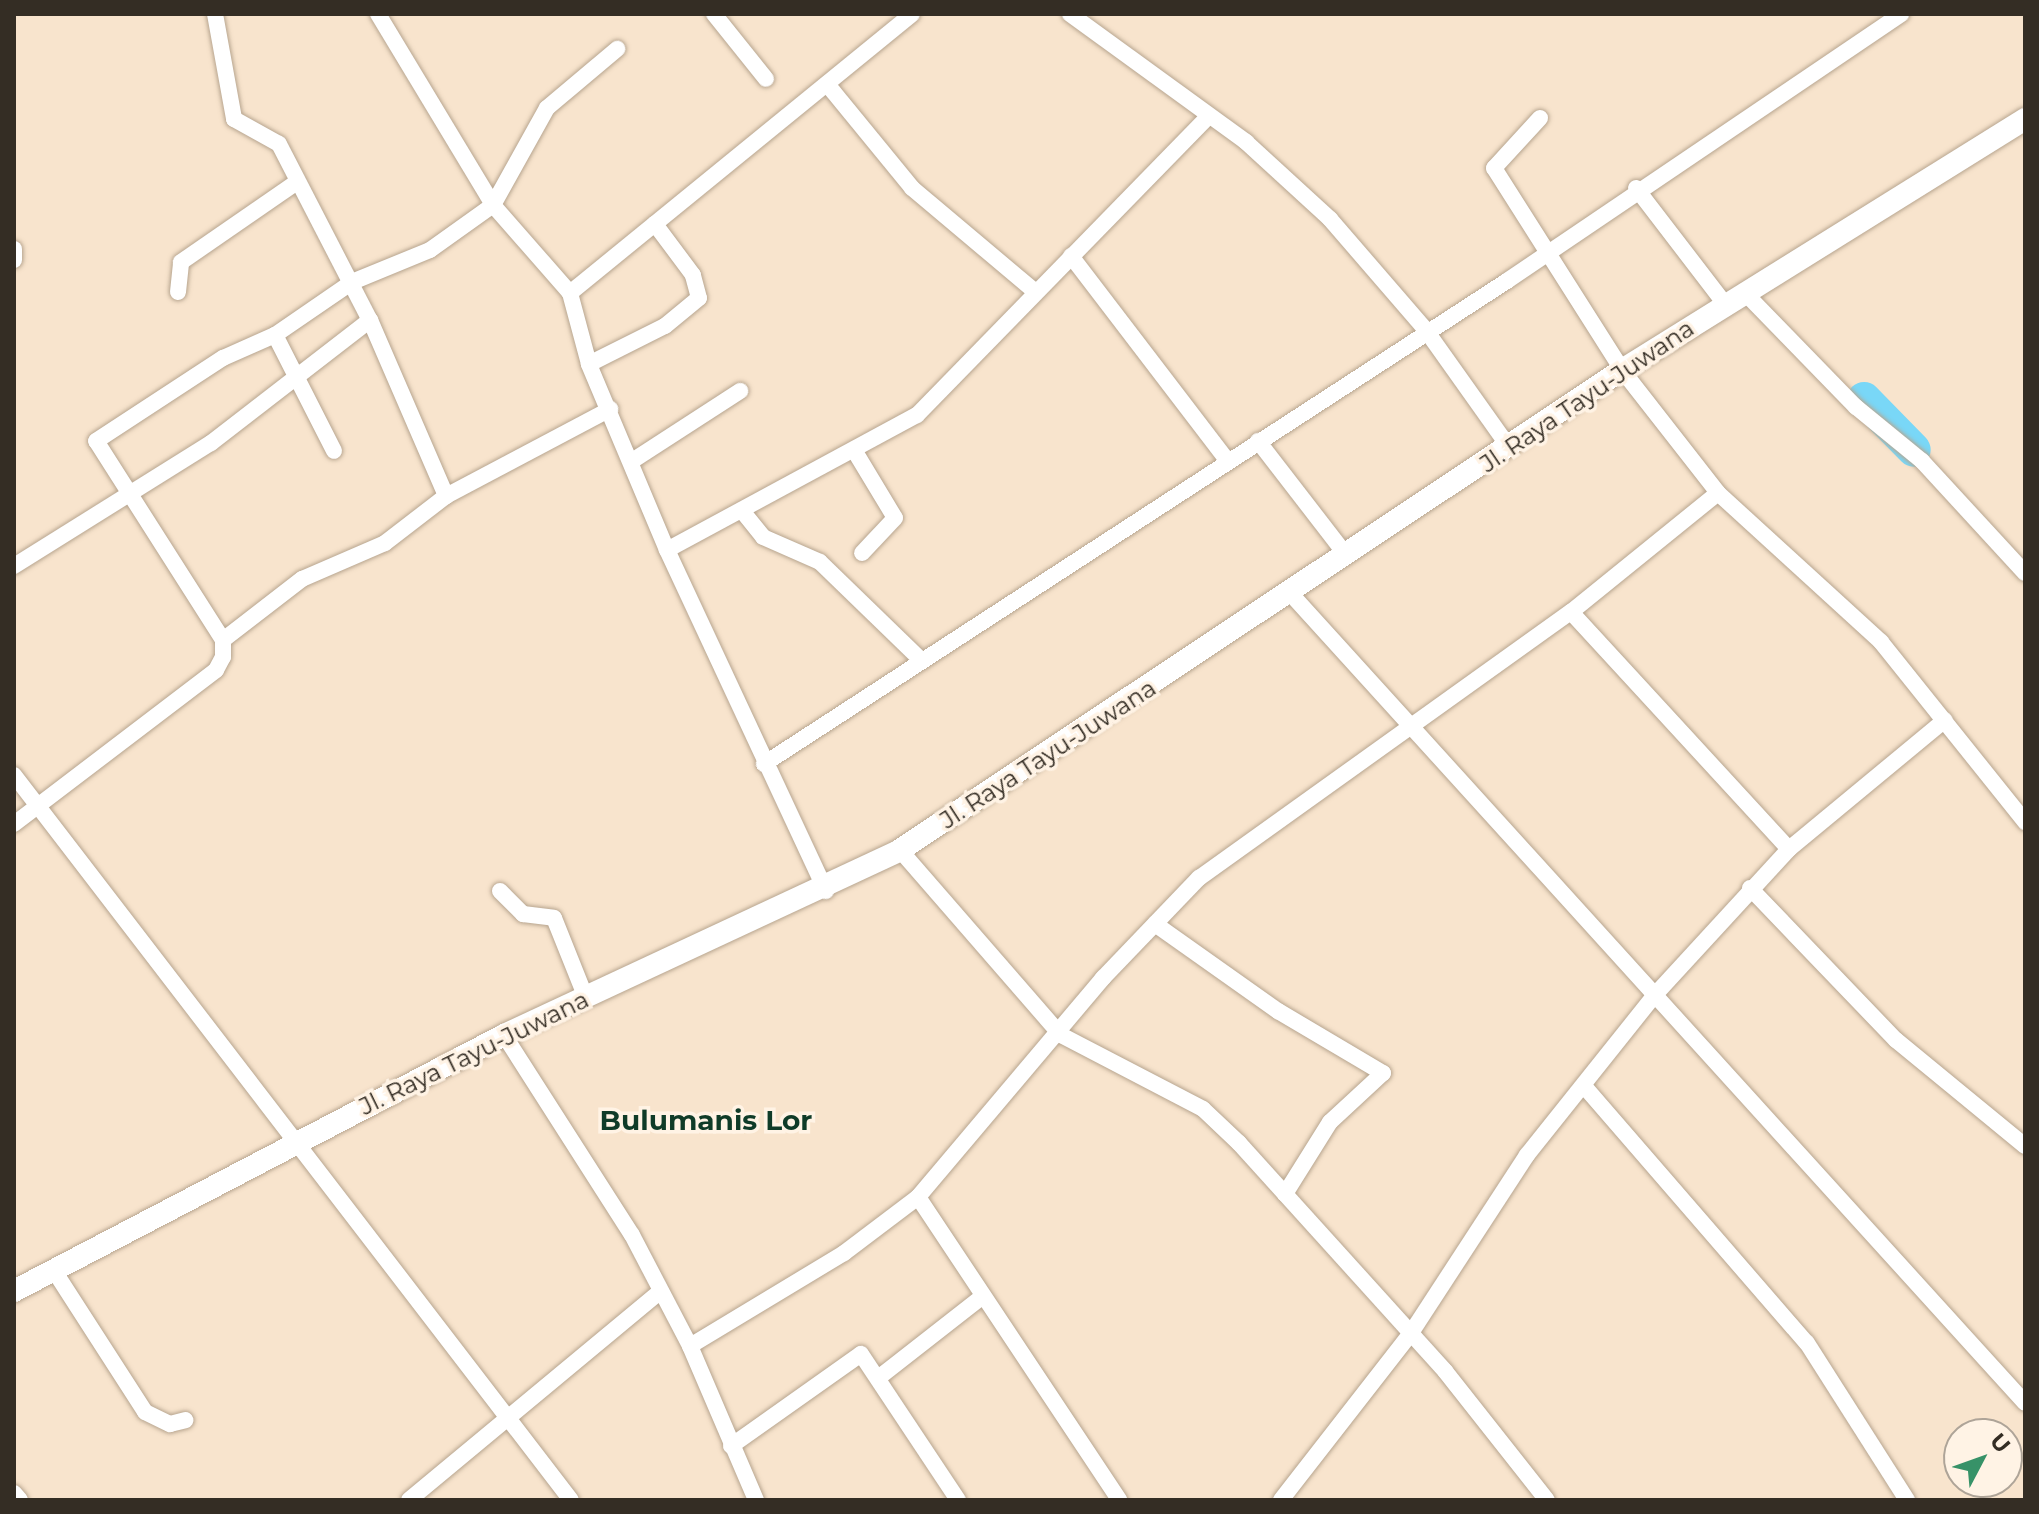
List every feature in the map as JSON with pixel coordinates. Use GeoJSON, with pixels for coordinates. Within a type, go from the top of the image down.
{"type":"FeatureCollection","features":[{"type":"Feature","properties":{"kind":"main road","name":"Jl. Raya Tayu-Juwana"},"geometry":{"type":"LineString","coordinates":[[14,1291],[290,1142],[504,1035],[826,891],[900,850],[1291,594],[1622,370],[2025,119]]}},
{"type":"Feature","properties":{"kind":"street"},"geometry":{"type":"LineString","coordinates":[[215,14],[234,119],[279,144],[352,282],[446,496]]}},
{"type":"Feature","properties":{"kind":"street"},"geometry":{"type":"LineString","coordinates":[[378,14],[493,205],[570,293],[589,364],[667,550],[764,764],[826,891]]}},
{"type":"Feature","properties":{"kind":"street"},"geometry":{"type":"LineString","coordinates":[[714,14],[766,79]]}},
{"type":"Feature","properties":{"kind":"street"},"geometry":{"type":"LineString","coordinates":[[570,293],[912,14]]}},
{"type":"Feature","properties":{"kind":"street"},"geometry":{"type":"LineString","coordinates":[[1070,14],[1209,116],[1330,219],[1425,329],[1509,447]]}},
{"type":"Feature","properties":{"kind":"street"},"geometry":{"type":"LineString","coordinates":[[764,764],[1425,329],[1551,251],[1636,188],[1889,17]]}},
{"type":"Feature","properties":{"kind":"street"},"geometry":{"type":"LineString","coordinates":[[223,640],[96,441],[223,358],[275,335],[352,282],[430,250],[493,205],[547,108],[617,49]]}},
{"type":"Feature","properties":{"kind":"street"},"geometry":{"type":"LineString","coordinates":[[827,84],[912,188],[1033,290]]}},
{"type":"Feature","properties":{"kind":"street"},"geometry":{"type":"LineString","coordinates":[[667,550],[743,512],[917,415],[1033,290],[1151,183],[1209,116]]}},
{"type":"Feature","properties":{"kind":"street"},"geometry":{"type":"LineString","coordinates":[[1540,118],[1494,168],[1551,251],[1622,370],[1718,493],[1830,590],[1945,720],[2025,822]]}},
{"type":"Feature","properties":{"kind":"street"},"geometry":{"type":"LineString","coordinates":[[178,292],[181,262],[297,182]]}},
{"type":"Feature","properties":{"kind":"street"},"geometry":{"type":"LineString","coordinates":[[1636,188],[1735,299],[1856,407],[1922,461],[2025,573]]}},
{"type":"Feature","properties":{"kind":"street"},"geometry":{"type":"LineString","coordinates":[[589,364],[665,326],[699,298],[693,275],[655,224]]}},
{"type":"Feature","properties":{"kind":"street"},"geometry":{"type":"LineString","coordinates":[[14,249],[14,260]]}},
{"type":"Feature","properties":{"kind":"street"},"geometry":{"type":"LineString","coordinates":[[1071,256],[1228,461]]}},
{"type":"Feature","properties":{"kind":"street"},"geometry":{"type":"LineString","coordinates":[[14,566],[211,443],[370,320]]}},
{"type":"Feature","properties":{"kind":"street"},"geometry":{"type":"LineString","coordinates":[[275,335],[334,451]]}},
{"type":"Feature","properties":{"kind":"street"},"geometry":{"type":"LineString","coordinates":[[632,461],[740,391]]}},
{"type":"Feature","properties":{"kind":"street"},"geometry":{"type":"LineString","coordinates":[[14,824],[216,670],[223,640],[302,579],[385,543],[446,496],[610,409]]}},
{"type":"Feature","properties":{"kind":"street"},"geometry":{"type":"LineString","coordinates":[[1258,441],[1347,556]]}},
{"type":"Feature","properties":{"kind":"street"},"geometry":{"type":"LineString","coordinates":[[854,450],[894,515],[862,553]]}},
{"type":"Feature","properties":{"kind":"street"},"geometry":{"type":"LineString","coordinates":[[690,1346],[844,1253],[918,1197],[1155,924],[1242,844],[1571,612],[1718,493]]}},
{"type":"Feature","properties":{"kind":"street"},"geometry":{"type":"LineString","coordinates":[[743,512],[763,537],[820,562],[922,661]]}},
{"type":"Feature","properties":{"kind":"street"},"geometry":{"type":"LineString","coordinates":[[1291,594],[1653,997],[2025,1403]]}},
{"type":"Feature","properties":{"kind":"street"},"geometry":{"type":"LineString","coordinates":[[1571,612],[1789,849]]}},
{"type":"Feature","properties":{"kind":"street"},"geometry":{"type":"LineString","coordinates":[[1281,1500],[1411,1333],[1527,1155],[1653,997],[1789,849],[1945,720]]}},
{"type":"Feature","properties":{"kind":"street"},"geometry":{"type":"LineString","coordinates":[[14,775],[290,1142],[571,1500]]}},
{"type":"Feature","properties":{"kind":"street"},"geometry":{"type":"LineString","coordinates":[[900,850],[1061,1035],[1203,1109],[1411,1333],[1547,1500]]}},
{"type":"Feature","properties":{"kind":"street"},"geometry":{"type":"LineString","coordinates":[[1750,888],[1896,1040],[2025,1146]]}},
{"type":"Feature","properties":{"kind":"street"},"geometry":{"type":"LineString","coordinates":[[500,891],[523,914],[554,918],[586,998]]}},
{"type":"Feature","properties":{"kind":"street"},"geometry":{"type":"LineString","coordinates":[[1155,924],[1278,1011],[1383,1073],[1330,1122],[1285,1194]]}},
{"type":"Feature","properties":{"kind":"street"},"geometry":{"type":"LineString","coordinates":[[504,1035],[661,1291],[690,1346],[756,1500]]}},
{"type":"Feature","properties":{"kind":"street"},"geometry":{"type":"LineString","coordinates":[[1584,1086],[1807,1343],[1907,1500]]}},
{"type":"Feature","properties":{"kind":"street"},"geometry":{"type":"LineString","coordinates":[[918,1197],[1119,1500]]}},
{"type":"Feature","properties":{"kind":"street"},"geometry":{"type":"LineString","coordinates":[[53,1269],[145,1412],[170,1424],[186,1420]]}},
{"type":"Feature","properties":{"kind":"street"},"geometry":{"type":"LineString","coordinates":[[409,1500],[661,1291]]}},
{"type":"Feature","properties":{"kind":"street"},"geometry":{"type":"LineString","coordinates":[[882,1375],[982,1297]]}},
{"type":"Feature","properties":{"kind":"street"},"geometry":{"type":"LineString","coordinates":[[731,1446],[849,1356],[861,1354],[882,1375],[958,1500]]}},
{"type":"Feature","properties":{"kind":"street"},"geometry":{"type":"LineString","coordinates":[[14,1493],[20,1500]]}},
{"type":"Feature","properties":{"kind":"waterway"},"geometry":{"type":"LineString","coordinates":[[1864,399],[1914,450]]}},
{"type":"Feature","properties":{"kind":"district","name":"Bulumanis Lor"},"geometry":{"type":"Point","coordinates":[706,1120]}}]}
